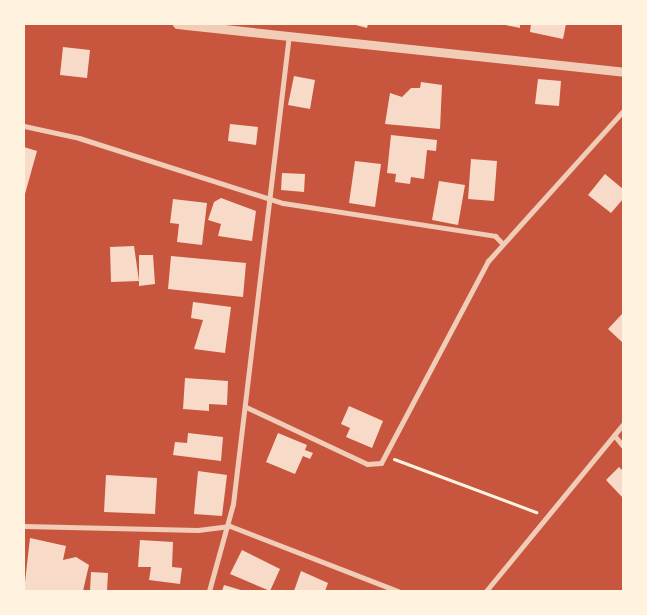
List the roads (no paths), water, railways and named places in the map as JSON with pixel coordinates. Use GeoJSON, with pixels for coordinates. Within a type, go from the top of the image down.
{"type":"FeatureCollection","features":[{"type":"Feature","properties":{"kind":"street"},"geometry":{"type":"LineString","coordinates":[[177,24],[623,72]]}},
{"type":"Feature","properties":{"kind":"street"},"geometry":{"type":"LineString","coordinates":[[209,591],[230,526],[246,407],[289,37]]}},
{"type":"Feature","properties":{"kind":"street"},"geometry":{"type":"LineString","coordinates":[[246,407],[368,464],[381,463],[387,456],[488,261],[623,111]]}},
{"type":"Feature","properties":{"kind":"street"},"geometry":{"type":"LineString","coordinates":[[24,126],[79,138],[270,200],[495,236],[503,244]]}},
{"type":"Feature","properties":{"kind":"street"},"geometry":{"type":"LineString","coordinates":[[486,591],[623,424]]}},
{"type":"Feature","properties":{"kind":"street"},"geometry":{"type":"LineString","coordinates":[[614,435],[623,446]]}},
{"type":"Feature","properties":{"kind":"street"},"geometry":{"type":"LineString","coordinates":[[24,526],[198,530],[230,526],[398,591]]}}]}
